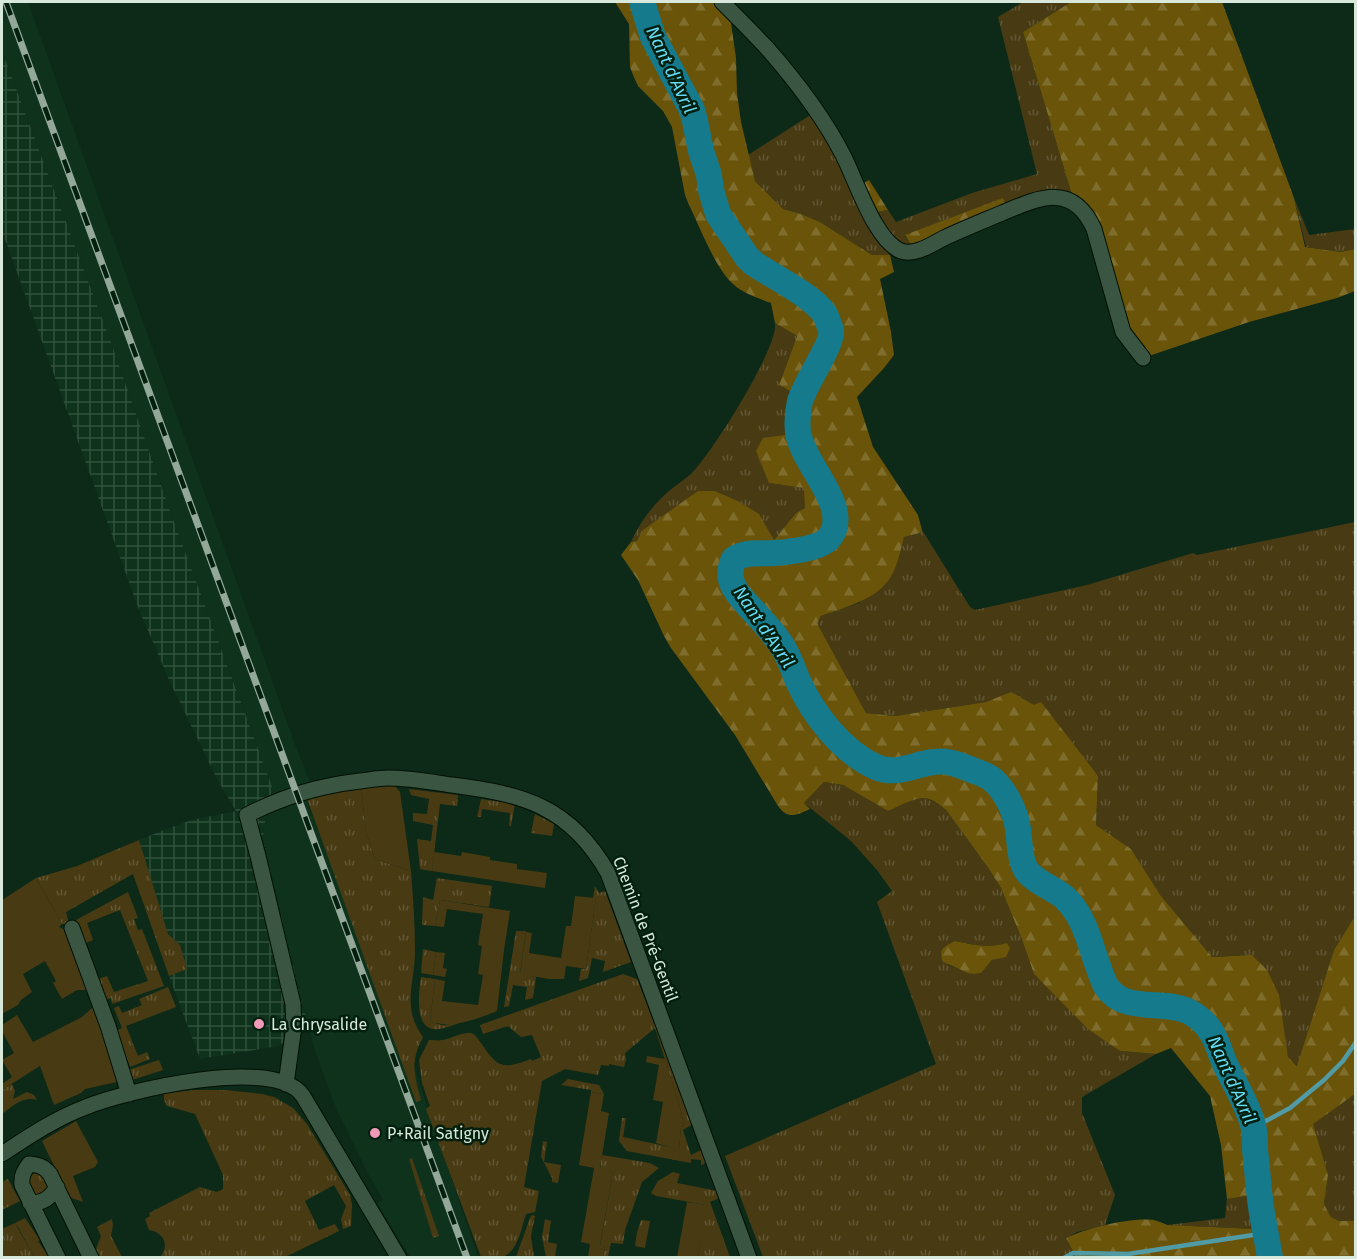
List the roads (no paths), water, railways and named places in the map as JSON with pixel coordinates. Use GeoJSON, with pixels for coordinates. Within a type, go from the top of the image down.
{"type":"FeatureCollection","features":[{"type":"Feature","properties":{"kind":"street"},"geometry":{"type":"LineString","coordinates":[[722,2],[780,63],[823,119],[844,156],[882,237],[889,243],[900,251],[915,251],[963,229],[1034,200],[1047,197],[1058,197],[1079,205],[1094,230],[1123,332],[1143,358]]}},
{"type":"Feature","properties":{"kind":"street","name":"Chemin de Pré-Gentil"},"geometry":{"type":"LineString","coordinates":[[286,1084],[294,1026],[293,1004],[247,816],[321,787],[386,778],[477,788],[512,795],[534,803],[561,817],[598,855],[608,873],[749,1257]]}},
{"type":"Feature","properties":{"kind":"street"},"geometry":{"type":"LineString","coordinates":[[72,928],[108,1026],[129,1094]]}},
{"type":"Feature","properties":{"kind":"street"},"geometry":{"type":"LineString","coordinates":[[2,1154],[53,1122],[106,1099],[195,1080],[219,1078],[259,1078],[286,1084],[295,1088],[303,1096],[399,1257]]}},
{"type":"Feature","properties":{"kind":"street"},"geometry":{"type":"LineString","coordinates":[[17,1144],[29,1164]]}},
{"type":"Feature","properties":{"kind":"street"},"geometry":{"type":"LineString","coordinates":[[29,1164],[45,1168],[57,1187],[91,1257]]}},
{"type":"Feature","properties":{"kind":"street"},"geometry":{"type":"LineString","coordinates":[[29,1164],[21,1179],[22,1185],[58,1257]]}},
{"type":"Feature","properties":{"kind":"street"},"geometry":{"type":"LineString","coordinates":[[30,1203],[44,1201],[53,1194],[57,1187]]}},
{"type":"Feature","properties":{"kind":"waterway","name":"Nant d'Avril"},"geometry":{"type":"LineString","coordinates":[[642,2],[653,37],[692,110],[718,214],[747,257],[818,306],[825,315],[831,330],[828,344],[800,401],[798,432],[801,444],[831,499],[835,512],[835,525],[826,541],[812,547],[788,552],[749,554],[734,559],[730,575],[735,590],[780,643],[804,694],[820,719],[840,742],[864,760],[884,769],[898,770],[927,763],[944,762],[963,766],[992,779],[1003,791],[1013,810],[1025,868],[1037,880],[1064,897],[1076,911],[1085,928],[1106,986],[1114,995],[1123,1000],[1188,1011],[1208,1027],[1244,1101],[1253,1125],[1261,1206],[1270,1258]]}},
{"type":"Feature","properties":{"kind":"waterway"},"geometry":{"type":"LineString","coordinates":[[1264,1122],[1290,1108],[1324,1080],[1343,1061],[1356,1042]]}},
{"type":"Feature","properties":{"kind":"waterway","name":"Nant d'Avril"},"geometry":{"type":"LineString","coordinates":[[1253,1126],[1259,1125]]}},
{"type":"Feature","properties":{"kind":"waterway"},"geometry":{"type":"LineString","coordinates":[[1064,1258],[1073,1253],[1128,1254],[1266,1233]]}},
{"type":"Feature","properties":{"kind":"railway"},"geometry":{"type":"LineString","coordinates":[[6,2],[467,1258]]}},
{"type":"Feature","properties":{"kind":"place","name":"La Chrysalide"},"geometry":{"type":"Point","coordinates":[259,1024]}},
{"type":"Feature","properties":{"kind":"place","name":"P+Rail Satigny"},"geometry":{"type":"Point","coordinates":[375,1133]}}]}
